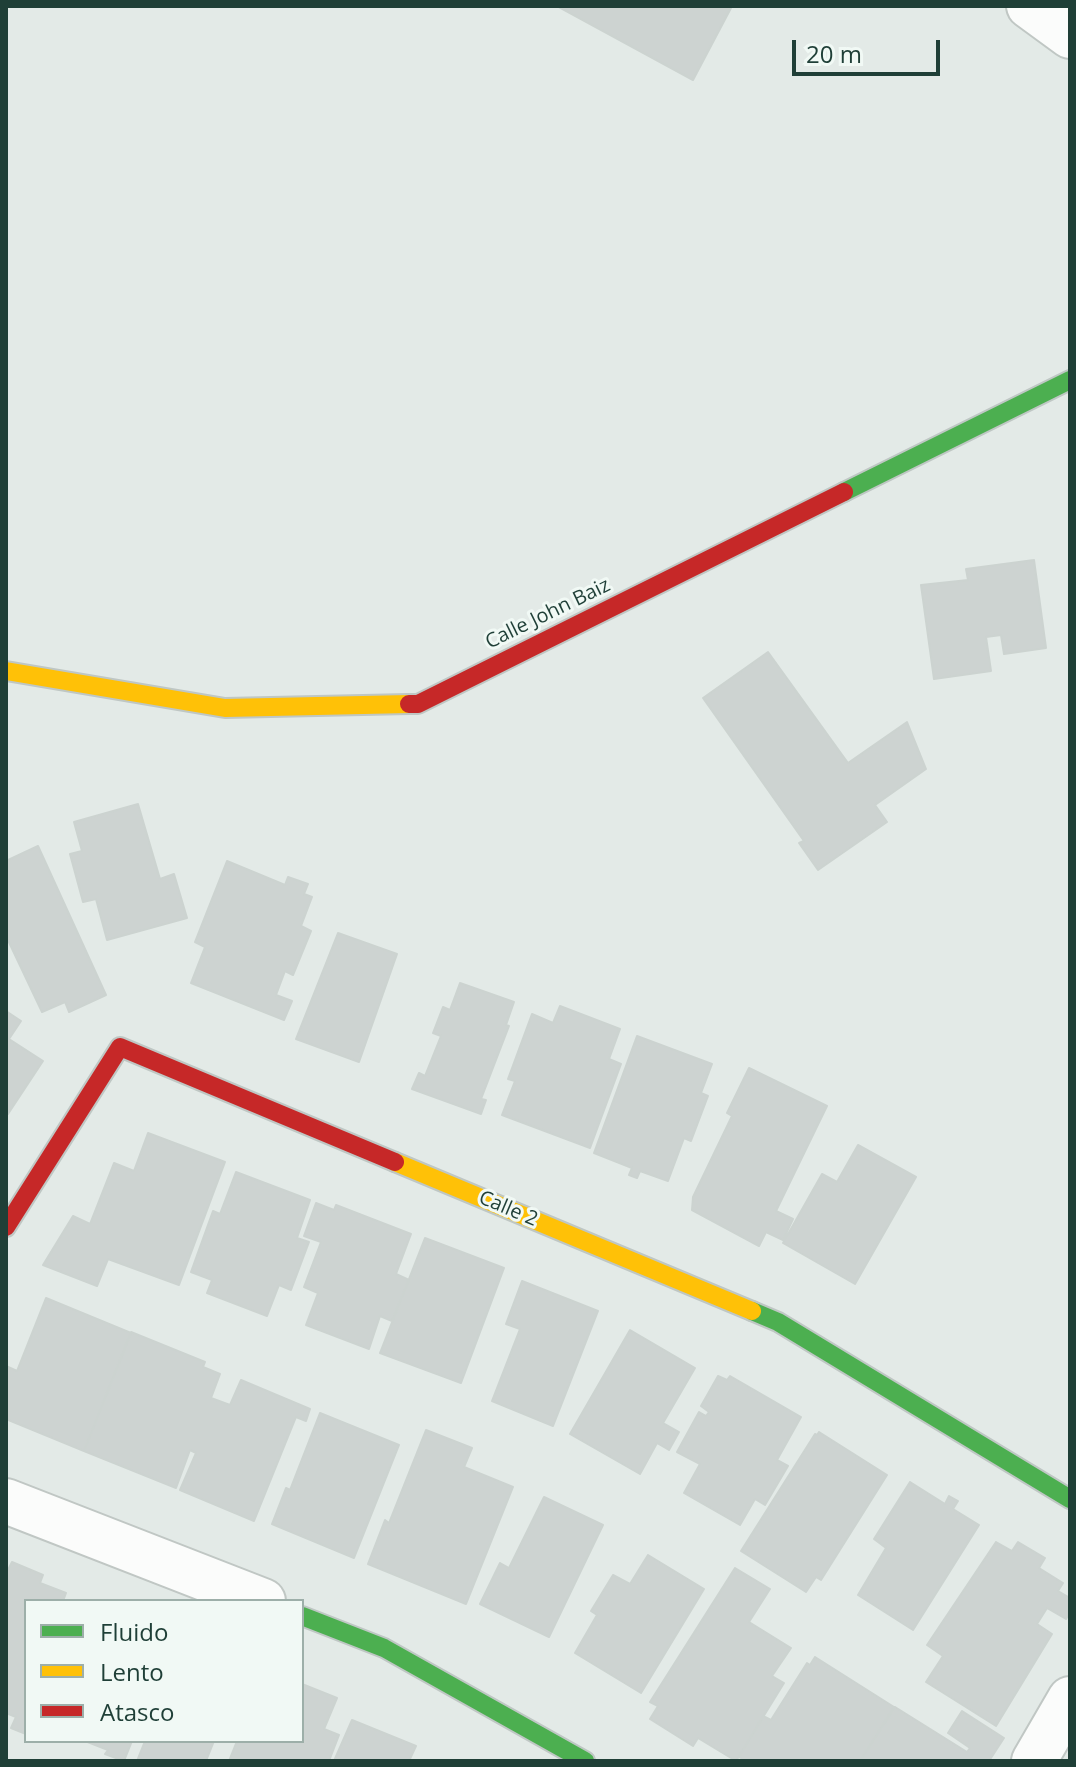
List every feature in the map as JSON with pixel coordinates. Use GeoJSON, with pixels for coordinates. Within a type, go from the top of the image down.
{"type":"FeatureCollection","features":[{"type":"Feature","properties":{"kind":"street"},"geometry":{"type":"LineString","coordinates":[[1029,6],[1070,36]]}},
{"type":"Feature","properties":{"kind":"street","name":"Calle John Baiz"},"geometry":{"type":"LineString","coordinates":[[6,671],[225,708],[418,704],[1070,380]]}},
{"type":"Feature","properties":{"kind":"street","name":"Calle 2"},"geometry":{"type":"LineString","coordinates":[[6,1227],[120,1047],[778,1322],[1070,1499]]}},
{"type":"Feature","properties":{"kind":"street"},"geometry":{"type":"LineString","coordinates":[[6,1501],[258,1599]]}},
{"type":"Feature","properties":{"kind":"street"},"geometry":{"type":"LineString","coordinates":[[304,1617],[384,1648],[585,1761]]}},
{"type":"Feature","properties":{"kind":"street"},"geometry":{"type":"LineString","coordinates":[[1034,1761],[1070,1699]]}},
{"type":"Feature","properties":{"kind":"building"},"geometry":{"type":"Polygon","coordinates":[[[557,6],[727,6],[731,8],[693,80],[557,6]]]}},
{"type":"Feature","properties":{"kind":"building"},"geometry":{"type":"Polygon","coordinates":[[[1034,560],[1046,648],[1004,654],[1001,635],[986,637],[991,671],[934,679],[921,585],[968,580],[966,569],[1034,560]]]}},
{"type":"Feature","properties":{"kind":"building"},"geometry":{"type":"Polygon","coordinates":[[[768,652],[848,763],[907,722],[926,769],[875,805],[887,822],[818,870],[799,843],[804,841],[703,698],[768,652]]]}},
{"type":"Feature","properties":{"kind":"building"},"geometry":{"type":"Polygon","coordinates":[[[138,804],[160,879],[174,874],[187,918],[107,940],[96,899],[83,902],[70,854],[82,851],[74,822],[138,804]]]}},
{"type":"Feature","properties":{"kind":"building"},"geometry":{"type":"Polygon","coordinates":[[[38,846],[106,995],[69,1012],[65,1002],[42,1012],[6,936],[6,861],[38,846]]]}},
{"type":"Feature","properties":{"kind":"building"},"geometry":{"type":"Polygon","coordinates":[[[227,861],[285,885],[288,877],[308,884],[304,894],[312,897],[301,926],[311,931],[293,975],[285,971],[276,995],[292,1001],[284,1020],[191,983],[205,947],[195,942],[227,861]]]}},
{"type":"Feature","properties":{"kind":"building"},"geometry":{"type":"Polygon","coordinates":[[[338,933],[397,954],[359,1062],[296,1039],[338,933]]]}},
{"type":"Feature","properties":{"kind":"building"},"geometry":{"type":"Polygon","coordinates":[[[460,983],[514,1002],[506,1025],[509,1026],[481,1099],[486,1100],[481,1114],[412,1089],[419,1073],[425,1076],[441,1036],[433,1033],[443,1007],[450,1010],[460,983]]]}},
{"type":"Feature","properties":{"kind":"building"},"geometry":{"type":"Polygon","coordinates":[[[560,1006],[620,1029],[609,1059],[621,1064],[590,1148],[502,1115],[515,1081],[508,1079],[532,1014],[553,1023],[560,1006]]]}},
{"type":"Feature","properties":{"kind":"building"},"geometry":{"type":"Polygon","coordinates":[[[6,1011],[21,1021],[9,1039],[43,1061],[8,1114],[6,1112],[6,1011]]]}},
{"type":"Feature","properties":{"kind":"building"},"geometry":{"type":"Polygon","coordinates":[[[637,1036],[712,1064],[701,1093],[708,1096],[691,1141],[684,1138],[668,1181],[640,1171],[637,1178],[629,1175],[632,1168],[594,1153],[637,1036]]]}},
{"type":"Feature","properties":{"kind":"building"},"geometry":{"type":"Polygon","coordinates":[[[749,1068],[827,1106],[776,1211],[793,1219],[783,1240],[766,1232],[759,1246],[692,1210],[693,1197],[732,1116],[727,1113],[749,1068]]]}},
{"type":"Feature","properties":{"kind":"building"},"geometry":{"type":"Polygon","coordinates":[[[148,1133],[225,1162],[179,1285],[108,1259],[97,1286],[43,1265],[73,1216],[90,1224],[114,1163],[134,1171],[148,1133]]]}},
{"type":"Feature","properties":{"kind":"building"},"geometry":{"type":"Polygon","coordinates":[[[858,1145],[916,1177],[855,1284],[783,1243],[822,1174],[837,1182],[858,1145]]]}},
{"type":"Feature","properties":{"kind":"building"},"geometry":{"type":"Polygon","coordinates":[[[236,1172],[310,1200],[297,1238],[309,1242],[291,1290],[279,1285],[267,1316],[207,1293],[212,1280],[191,1272],[213,1211],[220,1214],[236,1172]]]}},
{"type":"Feature","properties":{"kind":"building"},"geometry":{"type":"Polygon","coordinates":[[[316,1203],[334,1210],[336,1205],[411,1234],[396,1274],[409,1280],[392,1321],[380,1316],[369,1349],[306,1325],[318,1293],[304,1287],[321,1242],[304,1236],[316,1203]]]}},
{"type":"Feature","properties":{"kind":"building"},"geometry":{"type":"Polygon","coordinates":[[[425,1238],[504,1268],[461,1383],[380,1353],[425,1238]]]}},
{"type":"Feature","properties":{"kind":"building"},"geometry":{"type":"Polygon","coordinates":[[[522,1281],[598,1311],[553,1426],[492,1401],[520,1329],[506,1324],[522,1281]]]}},
{"type":"Feature","properties":{"kind":"building"},"geometry":{"type":"Polygon","coordinates":[[[46,1298],[131,1333],[84,1451],[6,1419],[6,1366],[17,1371],[46,1298]]]}},
{"type":"Feature","properties":{"kind":"building"},"geometry":{"type":"Polygon","coordinates":[[[630,1330],[695,1368],[663,1423],[679,1432],[669,1450],[657,1443],[640,1474],[570,1434],[630,1330]]]}},
{"type":"Feature","properties":{"kind":"building"},"geometry":{"type":"Polygon","coordinates":[[[131,1332],[205,1362],[203,1367],[220,1374],[211,1398],[230,1405],[241,1380],[310,1409],[306,1421],[296,1417],[254,1521],[180,1490],[196,1453],[190,1450],[176,1488],[84,1451],[131,1332]]]}},
{"type":"Feature","properties":{"kind":"building"},"geometry":{"type":"Polygon","coordinates":[[[718,1376],[727,1380],[730,1376],[801,1417],[777,1460],[788,1466],[765,1505],[755,1499],[740,1525],[684,1493],[700,1464],[677,1452],[699,1412],[706,1416],[709,1412],[701,1406],[718,1376]]]}},
{"type":"Feature","properties":{"kind":"building"},"geometry":{"type":"Polygon","coordinates":[[[320,1413],[399,1445],[354,1558],[272,1524],[286,1488],[290,1490],[320,1413]]]}},
{"type":"Feature","properties":{"kind":"building"},"geometry":{"type":"Polygon","coordinates":[[[426,1430],[472,1448],[464,1467],[513,1487],[466,1604],[368,1564],[385,1520],[389,1523],[426,1430]]]}},
{"type":"Feature","properties":{"kind":"building"},"geometry":{"type":"Polygon","coordinates":[[[819,1432],[887,1475],[821,1580],[816,1577],[806,1592],[741,1551],[819,1432]]]}},
{"type":"Feature","properties":{"kind":"building"},"geometry":{"type":"Polygon","coordinates":[[[910,1482],[945,1504],[949,1496],[958,1501],[953,1509],[979,1525],[913,1630],[858,1595],[886,1548],[874,1539],[910,1482]]]}},
{"type":"Feature","properties":{"kind":"building"},"geometry":{"type":"Polygon","coordinates":[[[544,1497],[603,1525],[549,1637],[480,1604],[500,1563],[509,1568],[544,1497]]]}},
{"type":"Feature","properties":{"kind":"building"},"geometry":{"type":"Polygon","coordinates":[[[996,1542],[1012,1551],[1018,1542],[1045,1558],[1039,1568],[1063,1583],[1058,1591],[1070,1598],[1070,1612],[1066,1619],[1047,1608],[1037,1624],[1052,1634],[996,1726],[926,1682],[943,1656],[927,1645],[996,1542]]]}},
{"type":"Feature","properties":{"kind":"building"},"geometry":{"type":"Polygon","coordinates":[[[648,1555],[704,1589],[641,1693],[575,1653],[597,1615],[591,1611],[613,1575],[630,1584],[648,1555]]]}},
{"type":"Feature","properties":{"kind":"building"},"geometry":{"type":"Polygon","coordinates":[[[12,1562],[43,1575],[40,1583],[66,1593],[64,1599],[24,1599],[24,1733],[11,1728],[16,1717],[6,1713],[8,1570],[12,1562]]]}},
{"type":"Feature","properties":{"kind":"building"},"geometry":{"type":"Polygon","coordinates":[[[735,1568],[770,1589],[749,1622],[791,1648],[772,1676],[784,1683],[736,1761],[698,1738],[693,1746],[650,1719],[658,1706],[650,1702],[735,1568]]]}},
{"type":"Feature","properties":{"kind":"building"},"geometry":{"type":"Polygon","coordinates":[[[815,1657],[894,1707],[860,1761],[746,1761],[739,1757],[763,1716],[771,1720],[807,1663],[810,1665],[815,1657]]]}},
{"type":"Feature","properties":{"kind":"building"},"geometry":{"type":"Polygon","coordinates":[[[304,1685],[337,1698],[324,1729],[339,1735],[329,1761],[229,1761],[236,1743],[304,1743],[304,1685]]]}},
{"type":"Feature","properties":{"kind":"building"},"geometry":{"type":"Polygon","coordinates":[[[895,1707],[967,1752],[970,1748],[948,1733],[962,1711],[1004,1738],[989,1761],[860,1761],[895,1707]]]}},
{"type":"Feature","properties":{"kind":"building"},"geometry":{"type":"Polygon","coordinates":[[[352,1720],[416,1746],[409,1761],[334,1761],[352,1720]]]}},
{"type":"Feature","properties":{"kind":"building"},"geometry":{"type":"Polygon","coordinates":[[[90,1743],[131,1743],[124,1761],[105,1754],[108,1750],[90,1743]]]}},
{"type":"Feature","properties":{"kind":"building"},"geometry":{"type":"Polygon","coordinates":[[[144,1743],[213,1743],[206,1761],[137,1761],[144,1743]]]}},
{"type":"Feature","properties":{"kind":"traffic: fast"},"geometry":{"type":"LineString","coordinates":[[844,492],[1070,380]]}},
{"type":"Feature","properties":{"kind":"traffic: fast"},"geometry":{"type":"LineString","coordinates":[[752,1311],[778,1322],[1070,1499]]}},
{"type":"Feature","properties":{"kind":"traffic: fast"},"geometry":{"type":"LineString","coordinates":[[304,1617],[384,1648],[585,1761]]}},
{"type":"Feature","properties":{"kind":"traffic: slow"},"geometry":{"type":"LineString","coordinates":[[6,671],[225,708],[409,704]]}},
{"type":"Feature","properties":{"kind":"traffic: slow"},"geometry":{"type":"LineString","coordinates":[[395,1162],[752,1311]]}},
{"type":"Feature","properties":{"kind":"traffic: jam"},"geometry":{"type":"LineString","coordinates":[[409,704],[418,704],[844,492]]}},
{"type":"Feature","properties":{"kind":"traffic: jam"},"geometry":{"type":"LineString","coordinates":[[6,1227],[120,1047],[395,1162]]}}]}
